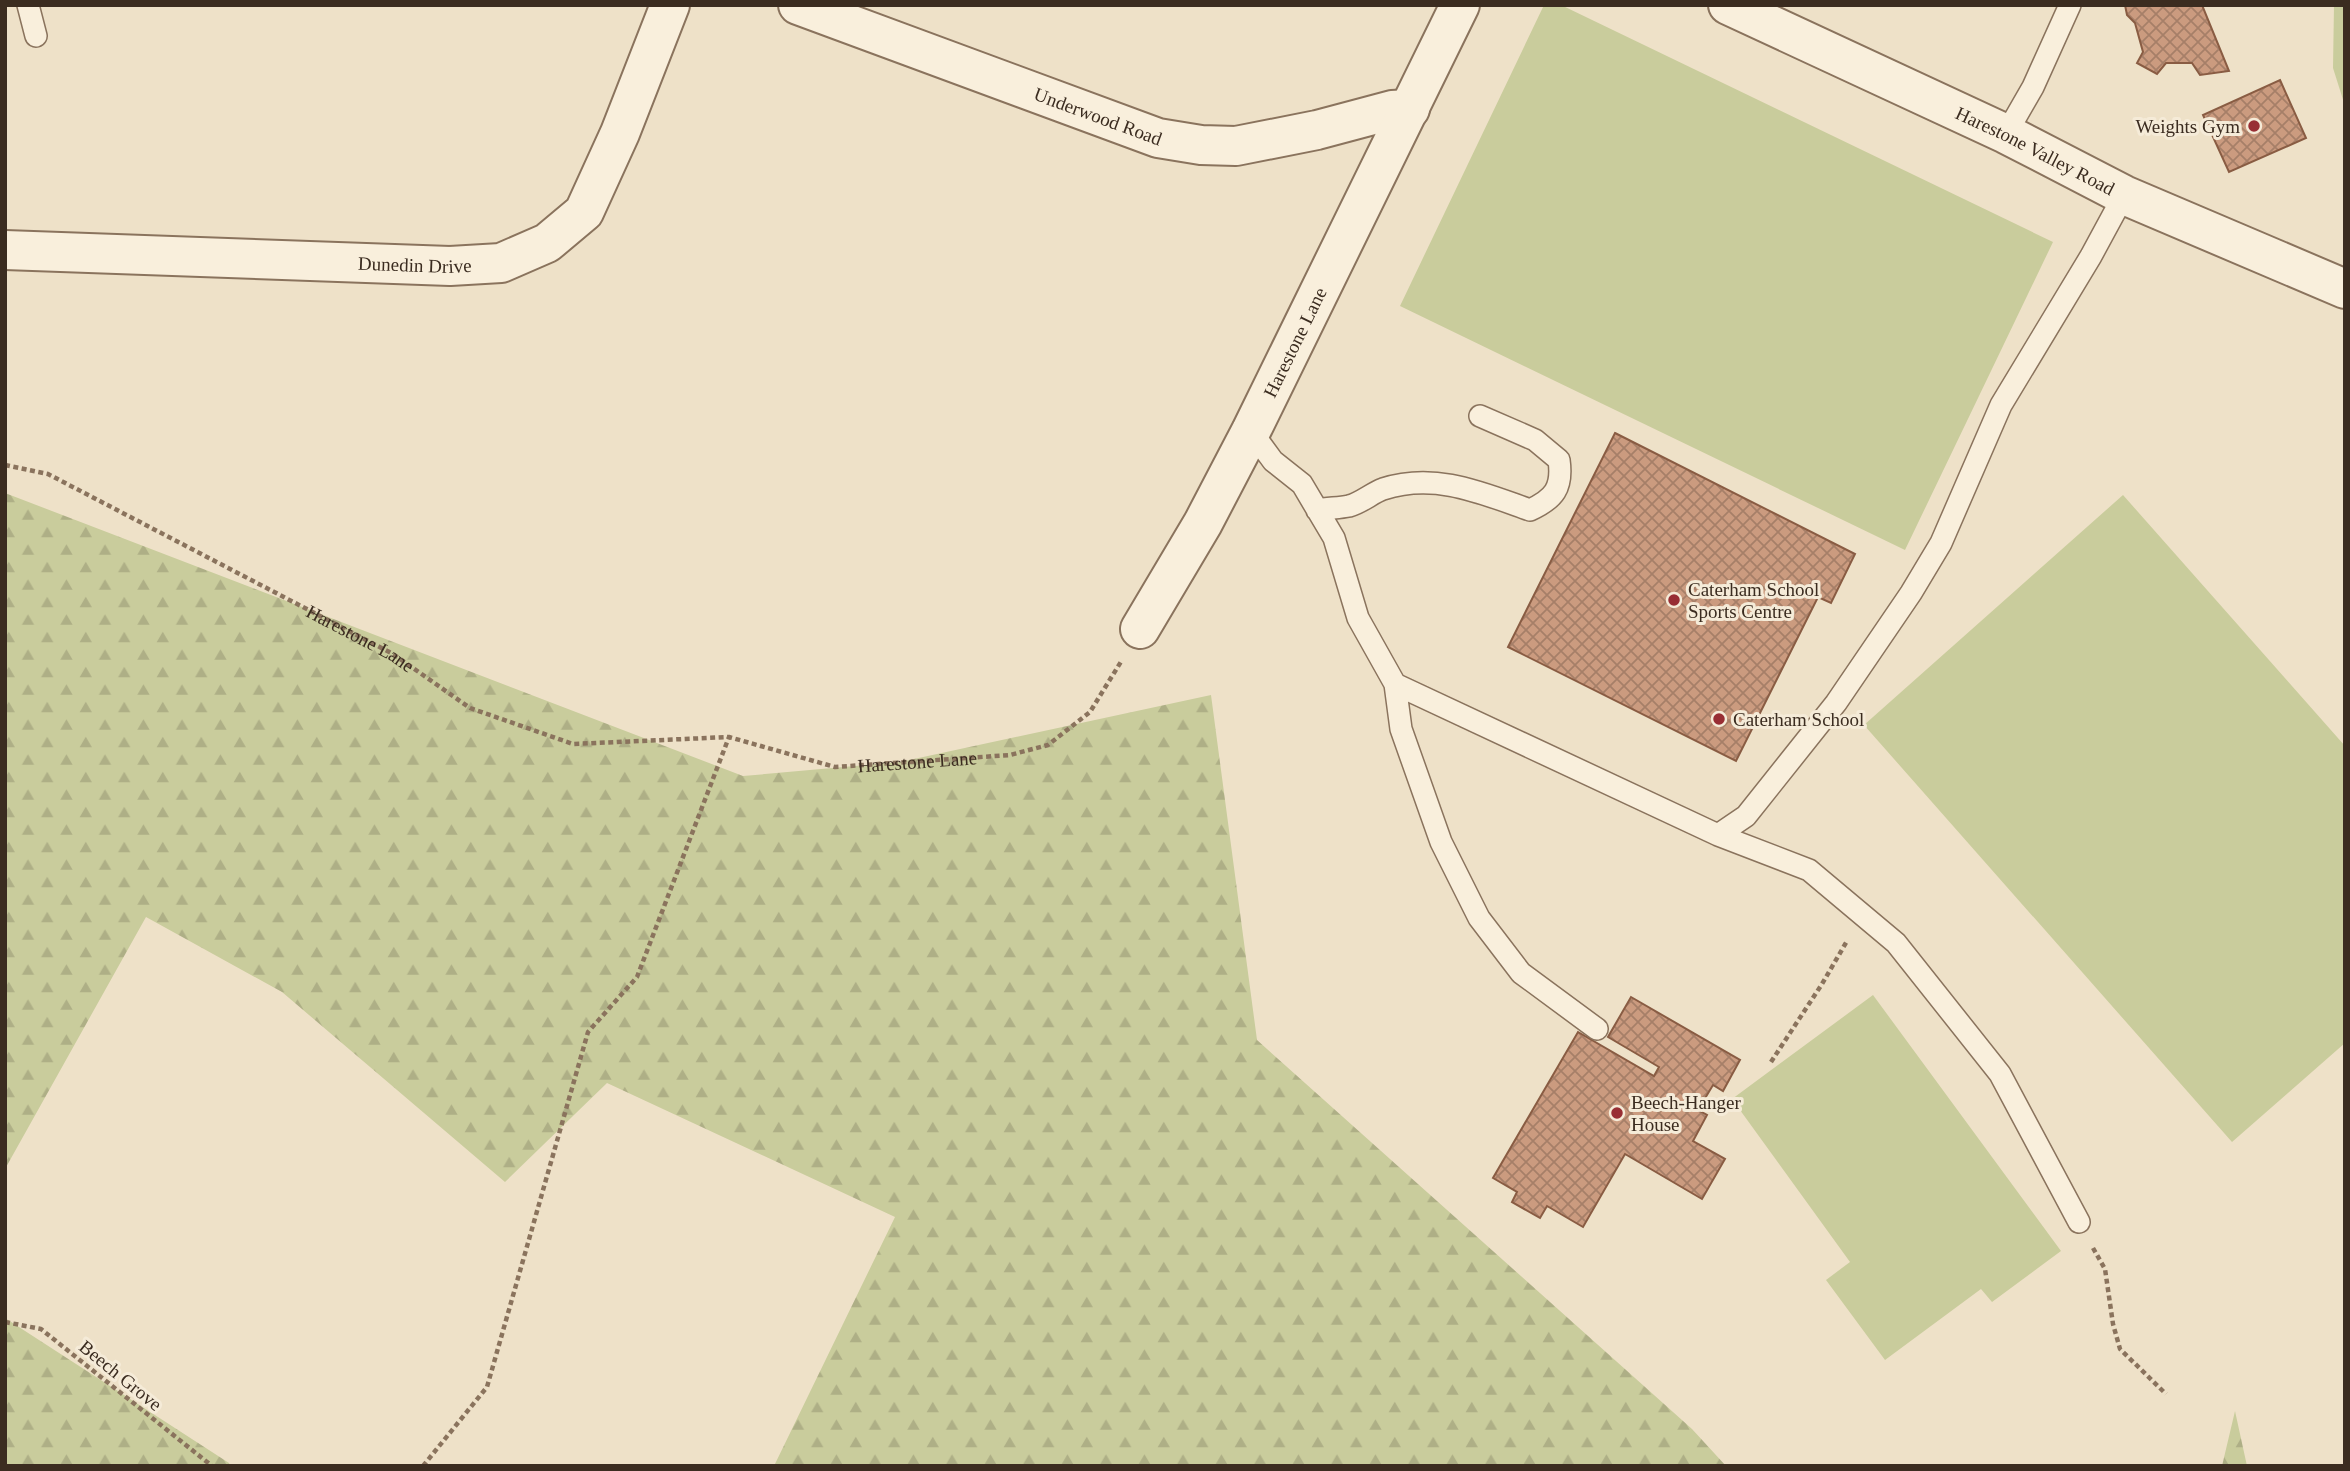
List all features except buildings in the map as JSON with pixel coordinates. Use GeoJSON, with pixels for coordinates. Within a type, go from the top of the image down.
{"type":"FeatureCollection","features":[{"type":"Feature","properties":{"kind":"street","name":"Dunedin Drive"},"geometry":{"type":"LineString","coordinates":[[5,250],[450,266],[501,262],[547,243],[584,212],[620,133],[670,5]]}},
{"type":"Feature","properties":{"kind":"street","name":"Underwood Road"},"geometry":{"type":"LineString","coordinates":[[798,5],[1158,138],[1201,145],[1236,146],[1317,130],[1392,110],[1410,109]]}},
{"type":"Feature","properties":{"kind":"street","name":"Harestone Lane"},"geometry":{"type":"LineString","coordinates":[[1140,629],[1203,523],[1251,431],[1460,5]]}},
{"type":"Feature","properties":{"kind":"street","name":"Harestone Valley Road"},"geometry":{"type":"LineString","coordinates":[[1728,5],[2006,134],[2124,195],[2345,289]]}},
{"type":"Feature","properties":{"kind":"lane"},"geometry":{"type":"LineString","coordinates":[[28,5],[36,36]]}},
{"type":"Feature","properties":{"kind":"lane"},"geometry":{"type":"LineString","coordinates":[[2006,134],[2033,86],[2070,5]]}},
{"type":"Feature","properties":{"kind":"lane"},"geometry":{"type":"LineString","coordinates":[[1718,835],[1746,816],[1828,714],[1911,593],[1941,543],[2001,405],[2091,256],[2124,195]]}},
{"type":"Feature","properties":{"kind":"lane"},"geometry":{"type":"LineString","coordinates":[[1317,510],[1351,505],[1382,489],[1412,482],[1437,482],[1478,490],[1530,510],[1550,500],[1562,477],[1559,460],[1535,440],[1480,416]]}},
{"type":"Feature","properties":{"kind":"lane"},"geometry":{"type":"LineString","coordinates":[[1251,431],[1273,461],[1302,484],[1334,538],[1358,618],[1395,684],[1401,729],[1441,842],[1479,918],[1521,973],[1597,1029]]}},
{"type":"Feature","properties":{"kind":"lane"},"geometry":{"type":"LineString","coordinates":[[1395,684],[1718,835],[1809,870],[1896,943],[2000,1074],[2079,1222]]}},
{"type":"Feature","properties":{"kind":"path","name":"Harestone Lane"},"geometry":{"type":"LineString","coordinates":[[5,465],[48,474],[97,499],[393,654],[470,708],[573,744],[729,737],[835,767],[1010,755],[1048,745],[1090,712],[1140,629]]}},
{"type":"Feature","properties":{"kind":"path"},"geometry":{"type":"LineString","coordinates":[[423,1466],[487,1387],[588,1032],[637,977],[729,737]]}},
{"type":"Feature","properties":{"kind":"path"},"geometry":{"type":"LineString","coordinates":[[1770,1062],[1822,984],[1862,914]]}},
{"type":"Feature","properties":{"kind":"path"},"geometry":{"type":"LineString","coordinates":[[2079,1222],[2105,1269],[2113,1324],[2120,1349],[2166,1394]]}},
{"type":"Feature","properties":{"kind":"path","name":"Beech Grove"},"geometry":{"type":"LineString","coordinates":[[5,1322],[41,1329],[212,1466]]}},
{"type":"Feature","properties":{"kind":"green space"},"geometry":{"type":"Polygon","coordinates":[[[1544,5],[1561,5],[2053,242],[1905,550],[1400,306],[1544,5]]]}},
{"type":"Feature","properties":{"kind":"green space"},"geometry":{"type":"Polygon","coordinates":[[[2334,5],[2345,5],[2345,106],[2333,68],[2334,5]]]}},
{"type":"Feature","properties":{"kind":"green space"},"geometry":{"type":"Polygon","coordinates":[[[5,493],[743,776],[900,762],[1211,695],[1257,1040],[1692,1429],[1726,1466],[774,1466],[895,1217],[607,1083],[505,1182],[282,992],[146,917],[5,1169],[5,493]]]}},
{"type":"Feature","properties":{"kind":"green space"},"geometry":{"type":"Polygon","coordinates":[[[2123,495],[2345,746],[2345,1043],[2232,1142],[1864,725],[2123,495]]]}},
{"type":"Feature","properties":{"kind":"green space"},"geometry":{"type":"Polygon","coordinates":[[[1873,995],[2061,1251],[1992,1302],[1981,1289],[1885,1360],[1826,1280],[1850,1262],[1732,1099],[1873,995]]]}},
{"type":"Feature","properties":{"kind":"green space"},"geometry":{"type":"Polygon","coordinates":[[[5,1318],[229,1463],[230,1466],[5,1466],[5,1318]]]}},
{"type":"Feature","properties":{"kind":"green space"},"geometry":{"type":"Polygon","coordinates":[[[2235,1411],[2247,1466],[2222,1466],[2235,1411]]]}},
{"type":"Feature","properties":{"kind":"place","name":"Weights Gym"},"geometry":{"type":"Point","coordinates":[2254,126]}},
{"type":"Feature","properties":{"kind":"place","name":"Caterham School Sports Centre"},"geometry":{"type":"Point","coordinates":[1674,600]}},
{"type":"Feature","properties":{"kind":"place","name":"Caterham School"},"geometry":{"type":"Point","coordinates":[1719,719]}},
{"type":"Feature","properties":{"kind":"place","name":"Beech-Hanger House"},"geometry":{"type":"Point","coordinates":[1617,1113]}}]}
